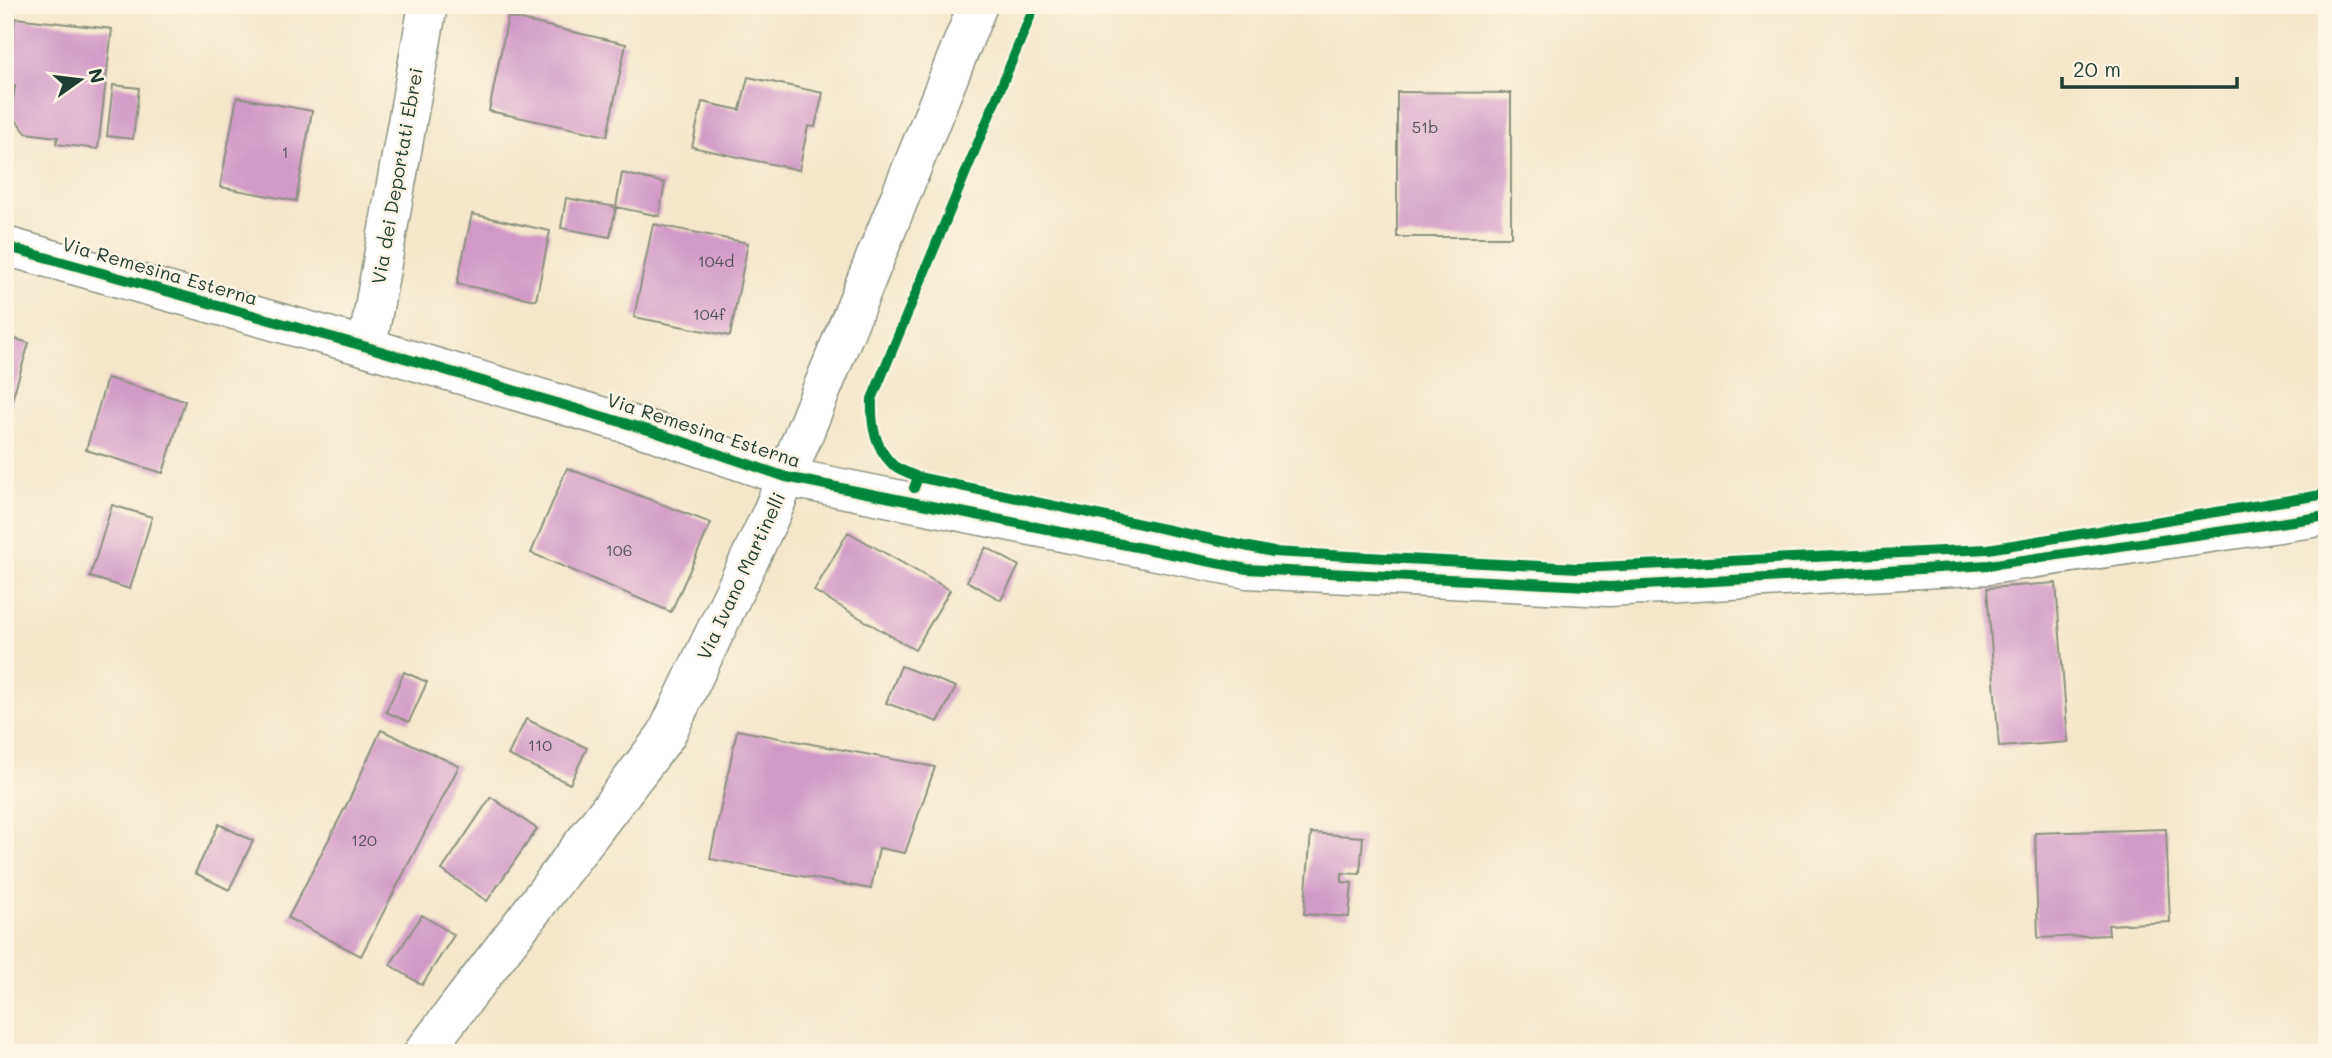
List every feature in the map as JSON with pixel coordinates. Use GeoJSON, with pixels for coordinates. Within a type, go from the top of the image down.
{"type":"FeatureCollection","features":[{"type":"Feature","properties":{"kind":"street","name":"Via dei Deportati Ebrei"},"geometry":{"type":"LineString","coordinates":[[367,347],[428,5]]}},
{"type":"Feature","properties":{"kind":"street","name":"Via Ivano Martinelli"},"geometry":{"type":"LineString","coordinates":[[423,1053],[666,735],[772,512],[978,5]]}},
{"type":"Feature","properties":{"kind":"street","name":"Via Remesina Esterna"},"geometry":{"type":"LineString","coordinates":[[5,246],[367,347],[654,432],[786,477],[1247,569],[1609,587],[1989,565],[2327,516]]}},
{"type":"Feature","properties":{"kind":"building"},"geometry":{"type":"Polygon","coordinates":[[[508,17],[626,44],[607,136],[489,111],[508,17]]]}},
{"type":"Feature","properties":{"kind":"building"},"geometry":{"type":"Polygon","coordinates":[[[15,18],[112,29],[98,149],[56,144],[58,137],[26,133],[11,114],[15,86],[8,85],[15,18]]]}},
{"type":"Feature","properties":{"kind":"building"},"geometry":{"type":"Polygon","coordinates":[[[748,77],[823,93],[815,127],[808,126],[799,170],[692,147],[702,102],[740,110],[748,77]]]}},
{"type":"Feature","properties":{"kind":"building"},"geometry":{"type":"Polygon","coordinates":[[[113,85],[139,88],[133,139],[107,136],[113,85]]]}},
{"type":"Feature","properties":{"kind":"building"},"geometry":{"type":"Polygon","coordinates":[[[1397,92],[1511,93],[1511,237],[1397,237],[1397,92]]]}},
{"type":"Feature","properties":{"kind":"building"},"geometry":{"type":"Polygon","coordinates":[[[237,97],[312,111],[296,201],[220,187],[237,97]]]}},
{"type":"Feature","properties":{"kind":"building"},"geometry":{"type":"Polygon","coordinates":[[[622,173],[665,183],[659,216],[616,207],[622,173]]]}},
{"type":"Feature","properties":{"kind":"building"},"geometry":{"type":"Polygon","coordinates":[[[566,198],[616,207],[610,237],[561,228],[566,198]]]}},
{"type":"Feature","properties":{"kind":"building"},"geometry":{"type":"Polygon","coordinates":[[[472,214],[550,231],[536,300],[457,284],[472,214]]]}},
{"type":"Feature","properties":{"kind":"building"},"geometry":{"type":"Polygon","coordinates":[[[653,224],[748,243],[730,336],[634,317],[653,224]]]}},
{"type":"Feature","properties":{"kind":"building"},"geometry":{"type":"Polygon","coordinates":[[[5,336],[29,343],[6,420],[5,420],[5,336]]]}},
{"type":"Feature","properties":{"kind":"building"},"geometry":{"type":"Polygon","coordinates":[[[107,378],[185,401],[163,473],[86,450],[107,378]]]}},
{"type":"Feature","properties":{"kind":"building"},"geometry":{"type":"Polygon","coordinates":[[[567,468],[711,523],[671,612],[531,553],[567,468]]]}},
{"type":"Feature","properties":{"kind":"building"},"geometry":{"type":"Polygon","coordinates":[[[112,505],[152,517],[130,589],[90,577],[112,505]]]}},
{"type":"Feature","properties":{"kind":"building"},"geometry":{"type":"Polygon","coordinates":[[[848,532],[950,590],[915,650],[814,591],[848,532]]]}},
{"type":"Feature","properties":{"kind":"building"},"geometry":{"type":"Polygon","coordinates":[[[986,547],[1019,566],[1001,600],[967,581],[986,547]]]}},
{"type":"Feature","properties":{"kind":"building"},"geometry":{"type":"Polygon","coordinates":[[[2056,583],[2068,742],[1999,747],[1987,588],[2056,583]]]}},
{"type":"Feature","properties":{"kind":"building"},"geometry":{"type":"Polygon","coordinates":[[[901,666],[956,687],[938,722],[886,703],[901,666]]]}},
{"type":"Feature","properties":{"kind":"building"},"geometry":{"type":"Polygon","coordinates":[[[404,672],[427,682],[409,722],[386,712],[404,672]]]}},
{"type":"Feature","properties":{"kind":"building"},"geometry":{"type":"Polygon","coordinates":[[[526,719],[587,748],[570,784],[508,755],[526,719]]]}},
{"type":"Feature","properties":{"kind":"building"},"geometry":{"type":"Polygon","coordinates":[[[381,730],[459,766],[361,956],[288,918],[349,800],[381,730]]]}},
{"type":"Feature","properties":{"kind":"building"},"geometry":{"type":"Polygon","coordinates":[[[737,730],[935,767],[905,853],[879,848],[871,889],[710,859],[737,730]]]}},
{"type":"Feature","properties":{"kind":"building"},"geometry":{"type":"Polygon","coordinates":[[[491,797],[537,829],[487,901],[442,870],[491,797]]]}},
{"type":"Feature","properties":{"kind":"building"},"geometry":{"type":"Polygon","coordinates":[[[219,824],[253,841],[229,890],[195,873],[219,824]]]}},
{"type":"Feature","properties":{"kind":"building"},"geometry":{"type":"Polygon","coordinates":[[[2166,829],[2170,922],[2108,925],[2109,935],[2038,938],[2035,833],[2166,829]]]}},
{"type":"Feature","properties":{"kind":"building"},"geometry":{"type":"Polygon","coordinates":[[[1311,833],[1363,837],[1360,874],[1342,873],[1342,882],[1352,883],[1349,917],[1304,914],[1311,833]]]}},
{"type":"Feature","properties":{"kind":"building"},"geometry":{"type":"Polygon","coordinates":[[[422,915],[454,935],[422,985],[390,965],[422,915]]]}},
{"type":"Feature","properties":{"kind":"cycle path"},"geometry":{"type":"LineString","coordinates":[[914,488],[918,477],[895,466],[877,442],[872,399],[1035,5]]}},
{"type":"Feature","properties":{"kind":"cycle path"},"geometry":{"type":"LineString","coordinates":[[5,246],[367,347],[655,432],[786,477],[1247,569],[1609,587],[1989,565],[2327,516]]}},
{"type":"Feature","properties":{"kind":"cycle path"},"geometry":{"type":"LineString","coordinates":[[918,477],[1273,552],[1578,568],[1988,549],[2327,494]]}}]}
